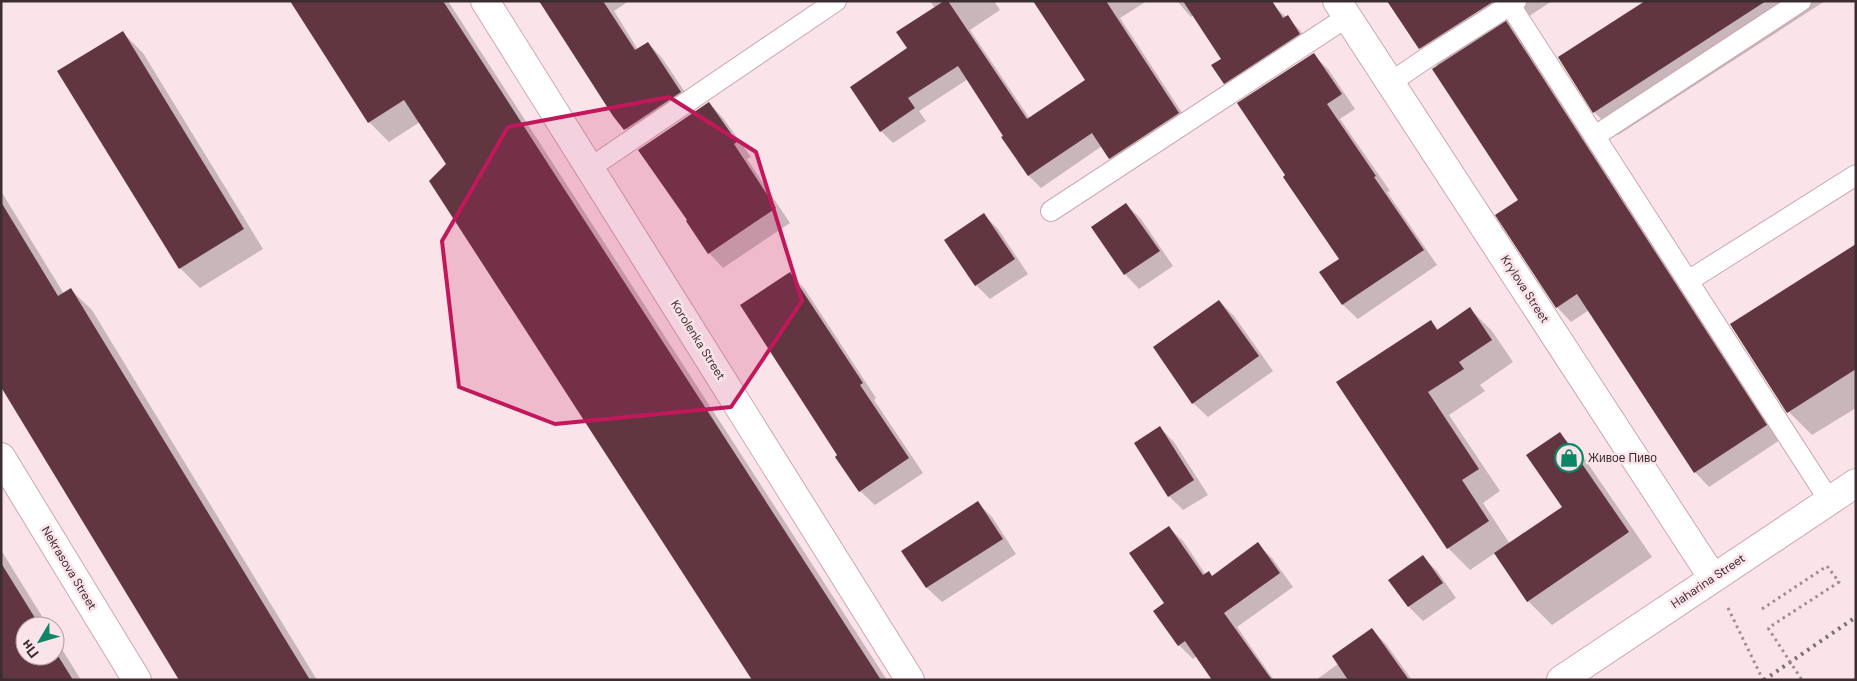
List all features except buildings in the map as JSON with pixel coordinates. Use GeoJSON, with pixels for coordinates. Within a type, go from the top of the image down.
{"type":"FeatureCollection","features":[{"type":"Feature","properties":{"kind":"street","name":"Korolenka Street"},"geometry":{"type":"LineString","coordinates":[[485,1],[910,680]]}},
{"type":"Feature","properties":{"kind":"street","name":"Krylova Street"},"geometry":{"type":"LineString","coordinates":[[1342,9],[1713,578]]}},
{"type":"Feature","properties":{"kind":"street","name":"Nekrasova Street"},"geometry":{"type":"LineString","coordinates":[[1,457],[137,680]]}},
{"type":"Feature","properties":{"kind":"street","name":"Haharina Street"},"geometry":{"type":"LineString","coordinates":[[1561,680],[1856,483]]}},
{"type":"Feature","properties":{"kind":"lane"},"geometry":{"type":"LineString","coordinates":[[590,168],[836,1]]}},
{"type":"Feature","properties":{"kind":"lane"},"geometry":{"type":"LineString","coordinates":[[1595,136],[1801,1]]}},
{"type":"Feature","properties":{"kind":"lane"},"geometry":{"type":"LineString","coordinates":[[1390,83],[1425,58],[1513,3],[1595,136],[1829,500]]}},
{"type":"Feature","properties":{"kind":"lane"},"geometry":{"type":"LineString","coordinates":[[1052,211],[1342,9]]}},
{"type":"Feature","properties":{"kind":"lane"},"geometry":{"type":"LineString","coordinates":[[1688,281],[1856,175]]}},
{"type":"Feature","properties":{"kind":"path"},"geometry":{"type":"LineString","coordinates":[[1762,609],[1827,566],[1838,582],[1768,628],[1802,680]]}},
{"type":"Feature","properties":{"kind":"path"},"geometry":{"type":"LineString","coordinates":[[1713,578],[1763,680]]}},
{"type":"Feature","properties":{"kind":"highlighted area"},"geometry":{"type":"Polygon","coordinates":[[[669,97],[756,152],[802,301],[731,407],[555,424],[459,387],[442,241],[508,127],[669,97]]]}},
{"type":"Feature","properties":{"kind":"railway"},"geometry":{"type":"LineString","coordinates":[[1764,680],[1856,617]]}},
{"type":"Feature","properties":{"kind":"place","name":"Живое Пиво"},"geometry":{"type":"Point","coordinates":[1569,458]}}]}
